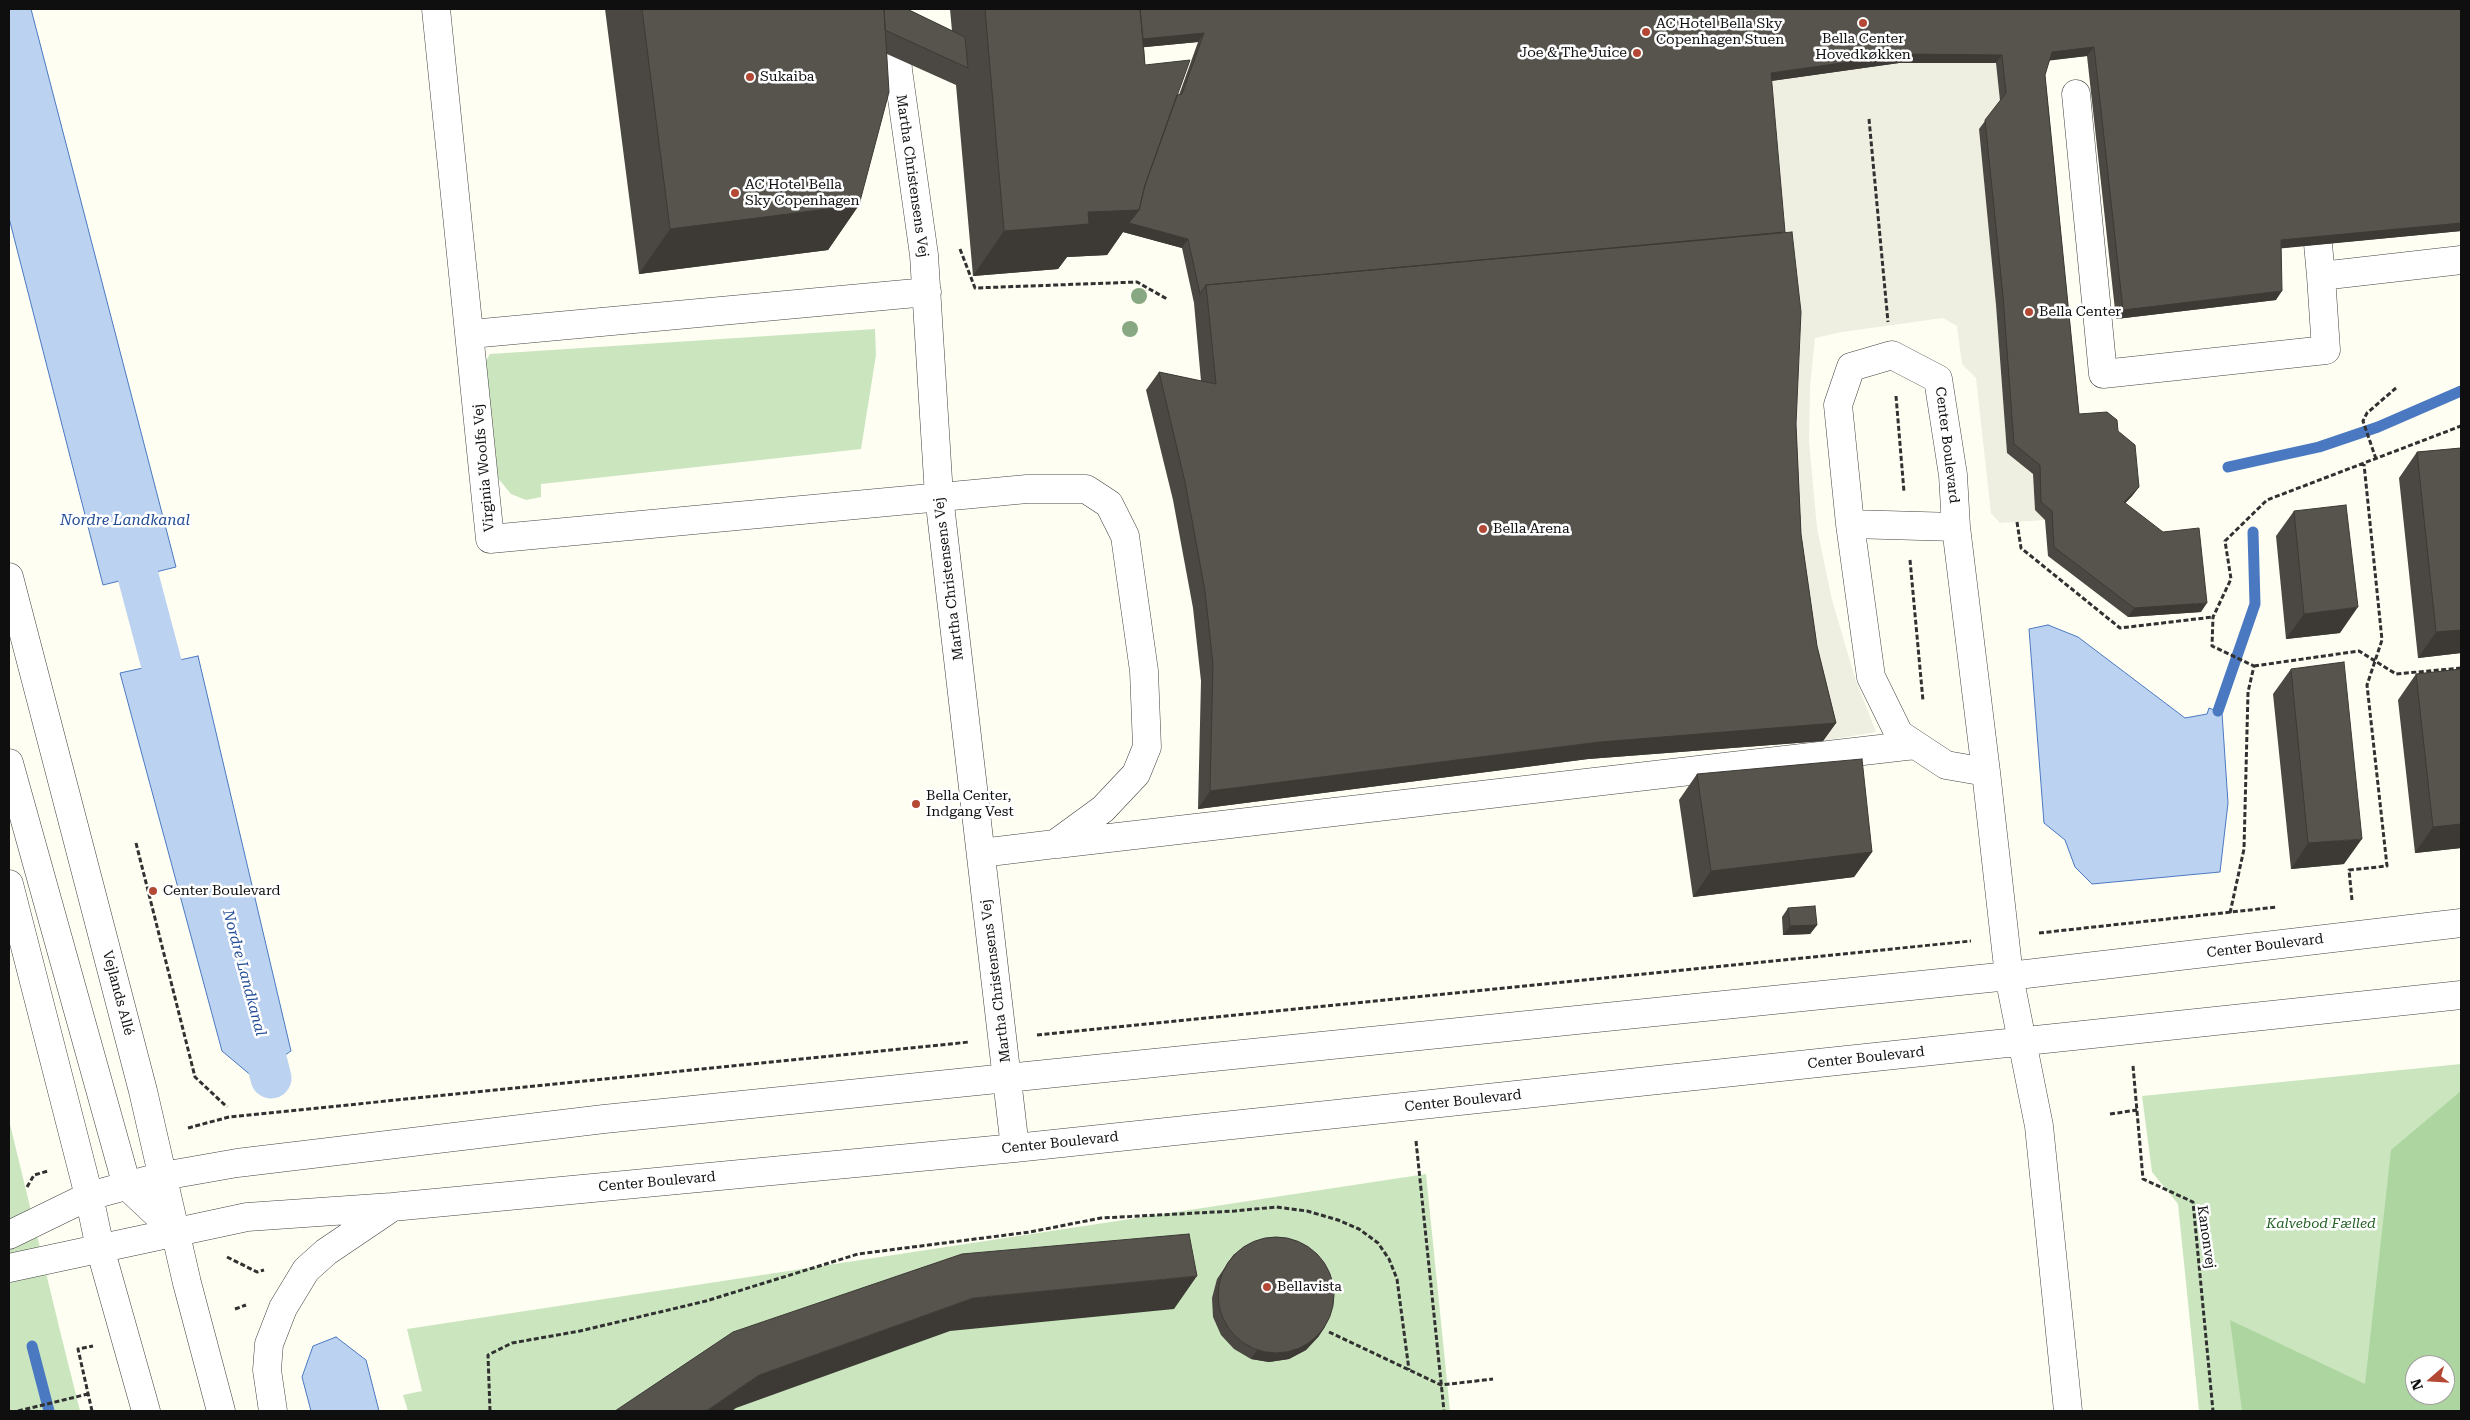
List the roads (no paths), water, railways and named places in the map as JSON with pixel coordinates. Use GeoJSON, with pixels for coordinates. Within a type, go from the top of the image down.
{"type":"FeatureCollection","features":[{"type":"Feature","properties":{"kind":"street","name":"Virginia Woolfs Vej"},"geometry":{"type":"LineString","coordinates":[[436,9],[471,334],[490,539],[939,496]]}},
{"type":"Feature","properties":{"kind":"street","name":"Martha Christensens Vej"},"geometry":{"type":"LineString","coordinates":[[894,9],[898,70],[924,255],[939,496],[1015,1148]]}},
{"type":"Feature","properties":{"kind":"street"},"geometry":{"type":"LineString","coordinates":[[2076,94],[2103,374],[2326,350],[2318,244]]}},
{"type":"Feature","properties":{"kind":"street"},"geometry":{"type":"LineString","coordinates":[[2321,276],[2461,260]]}},
{"type":"Feature","properties":{"kind":"street"},"geometry":{"type":"LineString","coordinates":[[471,334],[927,292]]}},
{"type":"Feature","properties":{"kind":"street","name":"Center Boulevard"},"geometry":{"type":"LineString","coordinates":[[1850,524],[1838,405],[1851,367],[1892,355],[1938,379],[1953,475],[1956,528],[2009,976],[2022,1041]]}},
{"type":"Feature","properties":{"kind":"street"},"geometry":{"type":"LineString","coordinates":[[939,496],[1027,489],[1086,489],[1109,504],[1125,536],[1144,671],[1147,747],[1136,774],[1103,809],[1055,844]]}},
{"type":"Feature","properties":{"kind":"street"},"geometry":{"type":"LineString","coordinates":[[1956,528],[1850,524],[1871,677],[1899,734],[1946,765],[1986,772]]}},
{"type":"Feature","properties":{"kind":"street","name":"Vejlands Allé"},"geometry":{"type":"LineString","coordinates":[[9,577],[154,1137],[175,1231],[221,1411]]}},
{"type":"Feature","properties":{"kind":"street"},"geometry":{"type":"LineString","coordinates":[[981,853],[1915,745]]}},
{"type":"Feature","properties":{"kind":"street"},"geometry":{"type":"LineString","coordinates":[[9,763],[127,1186],[175,1231]]}},
{"type":"Feature","properties":{"kind":"street"},"geometry":{"type":"LineString","coordinates":[[9,884],[89,1196],[100,1248],[146,1411]]}},
{"type":"Feature","properties":{"kind":"street","name":"Center Boulevard"},"geometry":{"type":"LineString","coordinates":[[89,1196],[163,1176],[237,1163],[604,1119],[2009,976],[2461,923]]}},
{"type":"Feature","properties":{"kind":"street","name":"Center Boulevard"},"geometry":{"type":"LineString","coordinates":[[100,1248],[247,1217],[392,1207],[1015,1148],[2461,995]]}},
{"type":"Feature","properties":{"kind":"street"},"geometry":{"type":"LineString","coordinates":[[2022,1041],[2040,1126],[2068,1411]]}},
{"type":"Feature","properties":{"kind":"street"},"geometry":{"type":"LineString","coordinates":[[9,1235],[89,1196]]}},
{"type":"Feature","properties":{"kind":"street"},"geometry":{"type":"LineString","coordinates":[[273,1411],[267,1370],[268,1344],[283,1308],[306,1270],[326,1252],[392,1207]]}},
{"type":"Feature","properties":{"kind":"street"},"geometry":{"type":"LineString","coordinates":[[9,1268],[100,1248]]}},
{"type":"Feature","properties":{"kind":"water","name":"Nordre Landkanal"},"geometry":{"type":"Polygon","coordinates":[[[9,9],[31,9],[176,567],[103,585],[9,218],[9,9]]]}},
{"type":"Feature","properties":{"kind":"water"},"geometry":{"type":"Polygon","coordinates":[[[2048,625],[2078,637],[2185,718],[2207,714],[2209,708],[2222,713],[2228,803],[2220,872],[2092,884],[2075,867],[2065,840],[2044,823],[2029,629],[2048,625]]]}},
{"type":"Feature","properties":{"kind":"water","name":"Nordre Landkanal"},"geometry":{"type":"Polygon","coordinates":[[[198,656],[291,1051],[253,1077],[222,1051],[120,673],[198,656]]]}},
{"type":"Feature","properties":{"kind":"water"},"geometry":{"type":"Polygon","coordinates":[[[336,1337],[366,1360],[379,1411],[311,1411],[302,1377],[313,1346],[336,1337]]]}},
{"type":"Feature","properties":{"kind":"waterway"},"geometry":{"type":"LineString","coordinates":[[2228,467],[2319,447],[2378,427],[2461,391]]}},
{"type":"Feature","properties":{"kind":"waterway","name":"Nordre Landkanal"},"geometry":{"type":"LineString","coordinates":[[124,523],[176,719]]}},
{"type":"Feature","properties":{"kind":"waterway"},"geometry":{"type":"LineString","coordinates":[[2218,711],[2255,604],[2253,532]]}},
{"type":"Feature","properties":{"kind":"waterway","name":"Nordre Landkanal"},"geometry":{"type":"LineString","coordinates":[[254,1011],[271,1078]]}},
{"type":"Feature","properties":{"kind":"waterway"},"geometry":{"type":"LineString","coordinates":[[32,1346],[49,1411]]}},
{"type":"Feature","properties":{"kind":"place","name":"Bella Center Hovedkøkken"},"geometry":{"type":"Point","coordinates":[1863,23]}},
{"type":"Feature","properties":{"kind":"place","name":"AC Hotel Bella Sky Copenhagen Stuen"},"geometry":{"type":"Point","coordinates":[1646,32]}},
{"type":"Feature","properties":{"kind":"place","name":"Joe & The Juice"},"geometry":{"type":"Point","coordinates":[1637,53]}},
{"type":"Feature","properties":{"kind":"place","name":"Sukaiba"},"geometry":{"type":"Point","coordinates":[750,77]}},
{"type":"Feature","properties":{"kind":"place","name":"AC Hotel Bella Sky Copenhagen"},"geometry":{"type":"Point","coordinates":[735,193]}},
{"type":"Feature","properties":{"kind":"place","name":"Bella Center"},"geometry":{"type":"Point","coordinates":[2029,312]}},
{"type":"Feature","properties":{"kind":"place","name":"Bella Arena"},"geometry":{"type":"Point","coordinates":[1483,529]}},
{"type":"Feature","properties":{"kind":"place","name":"Bella Center, Indgang Vest"},"geometry":{"type":"Point","coordinates":[916,804]}},
{"type":"Feature","properties":{"kind":"place","name":"Center Boulevard"},"geometry":{"type":"Point","coordinates":[153,891]}},
{"type":"Feature","properties":{"kind":"place","name":"Bellavista"},"geometry":{"type":"Point","coordinates":[1267,1287]}},
{"type":"Feature","properties":{"kind":"park label","name":"Kalvebod Fælled"},"geometry":{"type":"Point","coordinates":[2321,1224]}}]}
